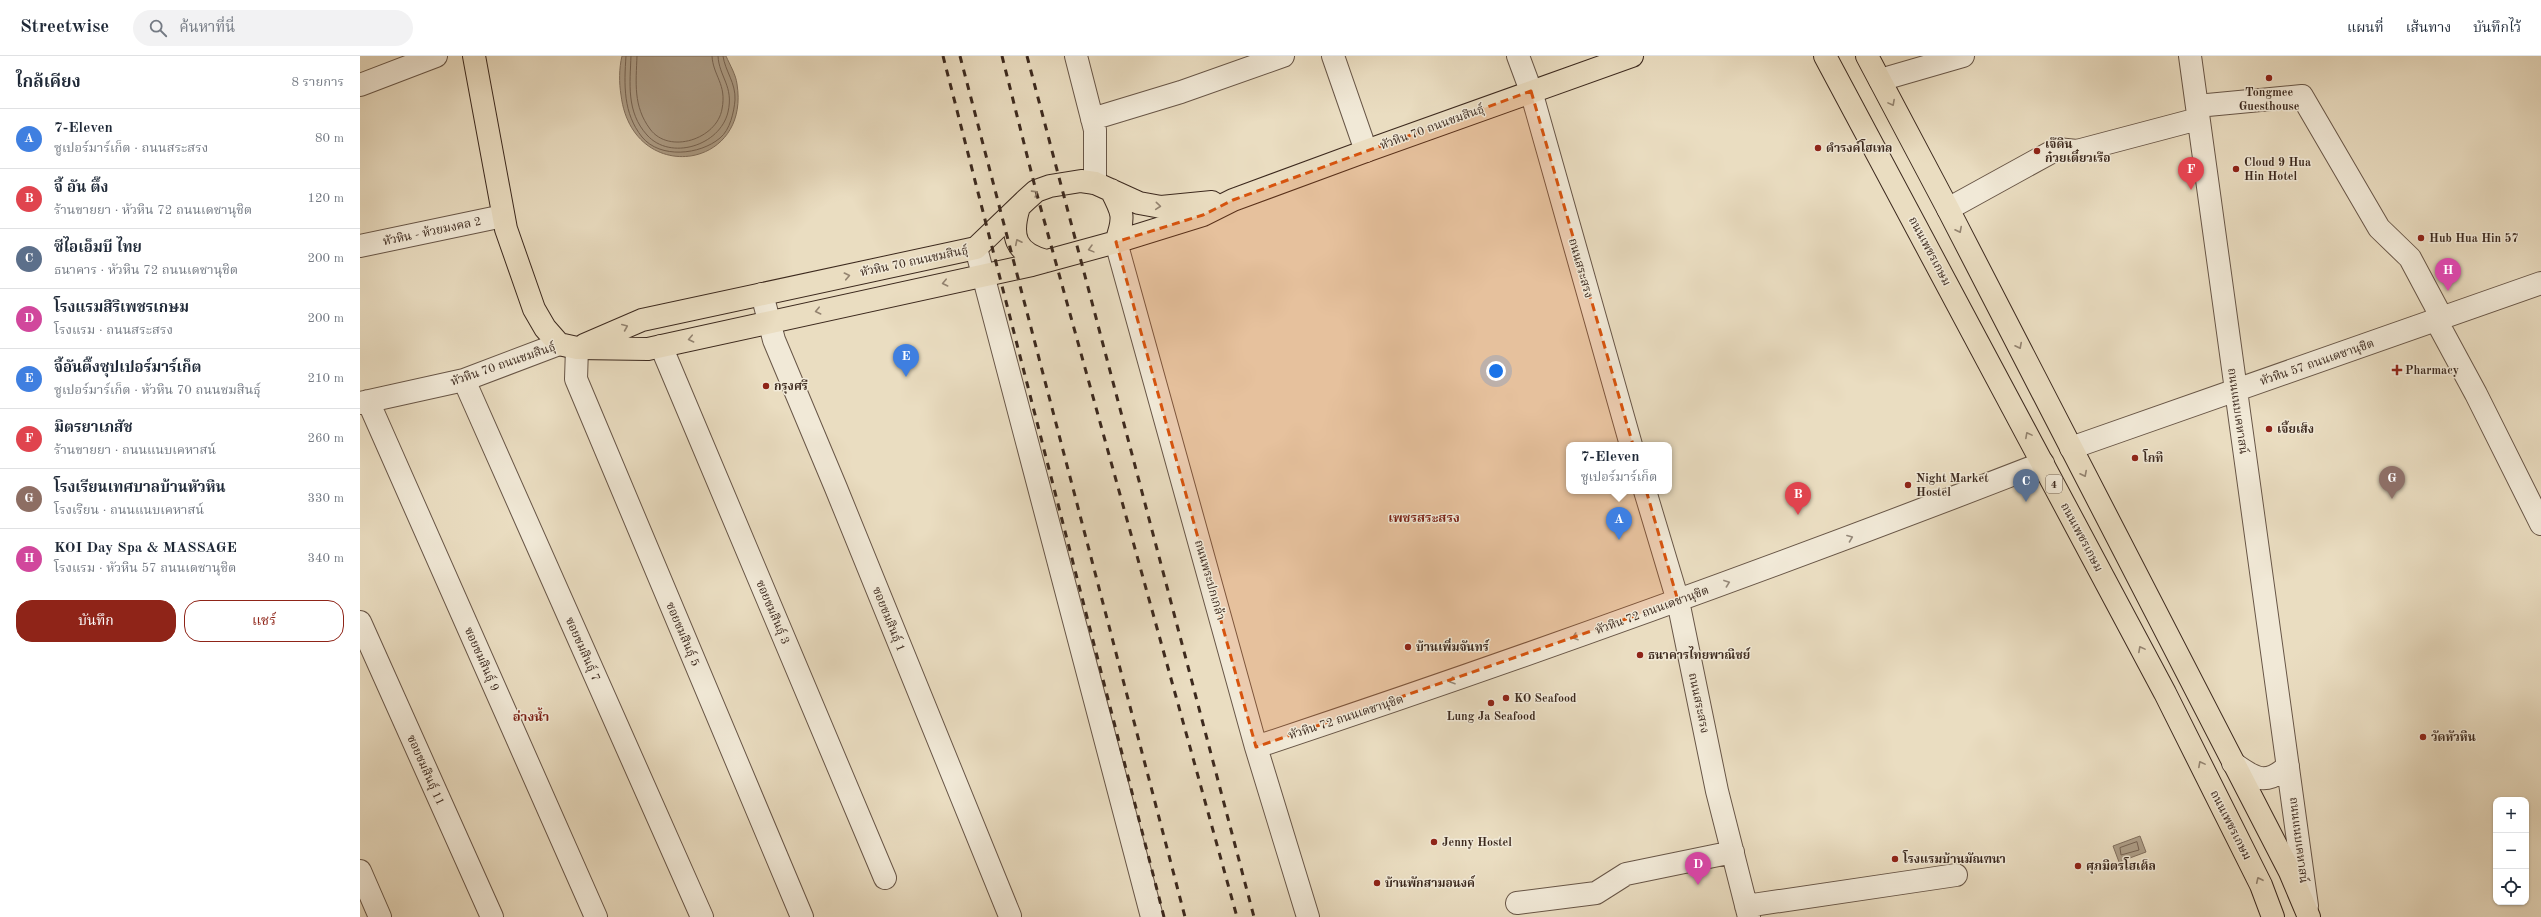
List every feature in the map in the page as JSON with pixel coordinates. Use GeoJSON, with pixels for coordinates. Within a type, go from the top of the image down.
{"type":"FeatureCollection","features":[{"type":"Feature","properties":{"kind":"main road"},"geometry":{"type":"LineString","coordinates":[[474,56],[503,216],[534,309],[545,328],[568,346]]}},
{"type":"Feature","properties":{"kind":"main road","name":"หัวหิน 70 ถนนชมสินธุ์"},"geometry":{"type":"LineString","coordinates":[[568,346],[648,349],[1046,261],[1116,242],[1203,215],[1233,200],[1531,91],[1632,56]]}},
{"type":"Feature","properties":{"kind":"main road","name":"ถนนเพชรเกษม"},"geometry":{"type":"LineString","coordinates":[[1825,56],[2043,463],[2230,821],[2261,885],[2273,917]]}},
{"type":"Feature","properties":{"kind":"main road"},"geometry":{"type":"LineString","coordinates":[[1867,56],[1948,209],[2232,763],[2290,872],[2308,916]]}},
{"type":"Feature","properties":{"kind":"main road","name":"หัวหิน 70 ถนนชมสินธุ์"},"geometry":{"type":"LineString","coordinates":[[568,346],[642,320],[976,248],[1036,192],[1050,186],[1081,181],[1103,186],[1139,204],[1161,208],[1233,200]]}},
{"type":"Feature","properties":{"kind":"main road"},"geometry":{"type":"LineString","coordinates":[[1103,186],[1123,216],[1123,222],[1116,242]]}},
{"type":"Feature","properties":{"kind":"main road"},"geometry":{"type":"LineString","coordinates":[[1019,207],[1014,232],[1018,245],[1030,257],[1046,261]]}},
{"type":"Feature","properties":{"kind":"street"},"geometry":{"type":"LineString","coordinates":[[360,85],[436,56]]}},
{"type":"Feature","properties":{"kind":"street"},"geometry":{"type":"LineString","coordinates":[[1076,56],[1095,130],[1103,186]]}},
{"type":"Feature","properties":{"kind":"street"},"geometry":{"type":"LineString","coordinates":[[1092,119],[1181,92],[1284,56]]}},
{"type":"Feature","properties":{"kind":"street"},"geometry":{"type":"LineString","coordinates":[[1333,56],[1366,151]]}},
{"type":"Feature","properties":{"kind":"street","name":"ถนนสระสรง"},"geometry":{"type":"LineString","coordinates":[[1518,56],[1531,91],[1630,442]]}},
{"type":"Feature","properties":{"kind":"street"},"geometry":{"type":"LineString","coordinates":[[1880,80],[1963,56]]}},
{"type":"Feature","properties":{"kind":"street","name":"ถนนแนบเคหาสน์"},"geometry":{"type":"LineString","coordinates":[[2190,56],[2308,916]]}},
{"type":"Feature","properties":{"kind":"street"},"geometry":{"type":"LineString","coordinates":[[1948,209],[2057,149],[2077,151],[2198,113],[2302,96],[2379,228],[2410,258],[2541,523]]}},
{"type":"Feature","properties":{"kind":"street","name":"หัวหิน - ห้วยมงคล 2"},"geometry":{"type":"LineString","coordinates":[[360,246],[503,216]]}},
{"type":"Feature","properties":{"kind":"street","name":"ถนนพระปกเกล้า"},"geometry":{"type":"LineString","coordinates":[[1116,242],[1256,747],[1308,917]]}},
{"type":"Feature","properties":{"kind":"street"},"geometry":{"type":"LineString","coordinates":[[976,248],[1152,917]]}},
{"type":"Feature","properties":{"kind":"street","name":"หัวหิน 57 ถนนเดชานุชิต"},"geometry":{"type":"LineString","coordinates":[[2071,448],[2541,283]]}},
{"type":"Feature","properties":{"kind":"street","name":"ซอยชมสินธุ์ 1"},"geometry":{"type":"LineString","coordinates":[[762,294],[768,322],[774,340],[839,494],[1010,916]]}},
{"type":"Feature","properties":{"kind":"street","name":"หัวหิน 70 ถนนชมสินธุ์"},"geometry":{"type":"LineString","coordinates":[[364,402],[464,380],[568,346]]}},
{"type":"Feature","properties":{"kind":"street","name":"ซอยชมสินธุ์ 5"},"geometry":{"type":"LineString","coordinates":[[568,346],[576,379],[802,917]]}},
{"type":"Feature","properties":{"kind":"street","name":"ซอยชมสินธุ์ 3"},"geometry":{"type":"LineString","coordinates":[[661,346],[885,878]]}},
{"type":"Feature","properties":{"kind":"street","name":"ซอยชมสินธุ์ 7"},"geometry":{"type":"LineString","coordinates":[[464,380],[702,917]]}},
{"type":"Feature","properties":{"kind":"street","name":"ซอยชมสินธุ์ 9"},"geometry":{"type":"LineString","coordinates":[[364,402],[596,917]]}},
{"type":"Feature","properties":{"kind":"street","name":"หัวหิน 72 ถนนเดชานุชิต"},"geometry":{"type":"LineString","coordinates":[[1256,747],[1678,601],[1844,541],[2043,463]]}},
{"type":"Feature","properties":{"kind":"street","name":"ถนนสระสรง"},"geometry":{"type":"LineString","coordinates":[[1646,494],[1678,601],[1717,791],[1748,911]]}},
{"type":"Feature","properties":{"kind":"street","name":"ซอยชมสินธุ์ 11"},"geometry":{"type":"LineString","coordinates":[[360,622],[492,917]]}},
{"type":"Feature","properties":{"kind":"street"},"geometry":{"type":"LineString","coordinates":[[2232,763],[2248,773],[2264,778],[2275,778],[2288,766]]}},
{"type":"Feature","properties":{"kind":"street"},"geometry":{"type":"LineString","coordinates":[[1517,903],[1596,893],[1626,874],[1733,852]]}},
{"type":"Feature","properties":{"kind":"street"},"geometry":{"type":"LineString","coordinates":[[360,871],[380,917]]}},
{"type":"Feature","properties":{"kind":"street"},"geometry":{"type":"LineString","coordinates":[[1748,911],[1956,875]]}},
{"type":"Feature","properties":{"kind":"highlighted area"},"geometry":{"type":"Polygon","coordinates":[[[1531,91],[1678,601],[1256,747],[1116,242],[1203,215],[1233,200],[1531,91]]]}},
{"type":"Feature","properties":{"kind":"water"},"geometry":{"type":"Polygon","coordinates":[[[622,56],[726,56],[737,84],[736,113],[726,135],[709,150],[688,156],[666,154],[646,144],[630,124],[621,95],[620,65],[622,56]]]}},
{"type":"Feature","properties":{"kind":"water"},"geometry":{"type":"Polygon","coordinates":[[[2140,836],[2146,852],[2119,862],[2113,846],[2140,836]]]}},
{"type":"Feature","properties":{"kind":"railway"},"geometry":{"type":"LineString","coordinates":[[943,56],[1164,917]]}},
{"type":"Feature","properties":{"kind":"railway"},"geometry":{"type":"LineString","coordinates":[[960,56],[1185,917]]}},
{"type":"Feature","properties":{"kind":"railway"},"geometry":{"type":"LineString","coordinates":[[1002,56],[1036,191],[1237,917]]}},
{"type":"Feature","properties":{"kind":"railway"},"geometry":{"type":"LineString","coordinates":[[1027,56],[1254,917]]}},
{"type":"Feature","properties":{"kind":"place","name":"Tongmee Guesthouse"},"geometry":{"type":"Point","coordinates":[2269,78]}},
{"type":"Feature","properties":{"kind":"place","name":"ดำรงค์โฮเทล"},"geometry":{"type":"Point","coordinates":[1818,148]}},
{"type":"Feature","properties":{"kind":"place","name":"เจ๊ดิน ก๋วยเตี๋ยวเรือ"},"geometry":{"type":"Point","coordinates":[2037,151]}},
{"type":"Feature","properties":{"kind":"place","name":"Cloud 9 Hua Hin Hotel"},"geometry":{"type":"Point","coordinates":[2236,169]}},
{"type":"Feature","properties":{"kind":"place","name":"มิตรยาเภสัช"},"geometry":{"type":"Point","coordinates":[2191,190]}},
{"type":"Feature","properties":{"kind":"place","name":"Hub Hua Hin 57"},"geometry":{"type":"Point","coordinates":[2421,238]}},
{"type":"Feature","properties":{"kind":"place","name":"KOI Day Spa & MASSAGE"},"geometry":{"type":"Point","coordinates":[2448,291]}},
{"type":"Feature","properties":{"kind":"place","name":"Pharmacy"},"geometry":{"type":"Point","coordinates":[2397,370]}},
{"type":"Feature","properties":{"kind":"place","name":"จี้อันตึ๊งซุปเปอร์มาร์เก็ต"},"geometry":{"type":"Point","coordinates":[906,377]}},
{"type":"Feature","properties":{"kind":"place","name":"กรุงศรี"},"geometry":{"type":"Point","coordinates":[766,386]}},
{"type":"Feature","properties":{"kind":"place","name":"เจี้ยเส็ง"},"geometry":{"type":"Point","coordinates":[2269,429]}},
{"type":"Feature","properties":{"kind":"place","name":"โกทิ"},"geometry":{"type":"Point","coordinates":[2135,458]}},
{"type":"Feature","properties":{"kind":"place","name":"Night Market Hostel"},"geometry":{"type":"Point","coordinates":[1908,485]}},
{"type":"Feature","properties":{"kind":"place","name":"โรงเรียนเทศบาลบ้านหัวหิน"},"geometry":{"type":"Point","coordinates":[2392,499]}},
{"type":"Feature","properties":{"kind":"place","name":"ซีไอเอ็มบี ไทย"},"geometry":{"type":"Point","coordinates":[2026,502]}},
{"type":"Feature","properties":{"kind":"place","name":"จี้ อัน ตึ๊ง"},"geometry":{"type":"Point","coordinates":[1798,515]}},
{"type":"Feature","properties":{"kind":"place","name":"7-Eleven"},"geometry":{"type":"Point","coordinates":[1619,540]}},
{"type":"Feature","properties":{"kind":"place","name":"บ้านเพิ่มจันทร์"},"geometry":{"type":"Point","coordinates":[1408,647]}},
{"type":"Feature","properties":{"kind":"place","name":"ธนาคารไทยพาณิชย์"},"geometry":{"type":"Point","coordinates":[1640,655]}},
{"type":"Feature","properties":{"kind":"place","name":"KO Seafood"},"geometry":{"type":"Point","coordinates":[1506,698]}},
{"type":"Feature","properties":{"kind":"place","name":"Lung Ja Seafood"},"geometry":{"type":"Point","coordinates":[1491,703]}},
{"type":"Feature","properties":{"kind":"place","name":"วัดหัวหิน"},"geometry":{"type":"Point","coordinates":[2423,737]}},
{"type":"Feature","properties":{"kind":"place","name":"Jenny Hostel"},"geometry":{"type":"Point","coordinates":[1434,842]}},
{"type":"Feature","properties":{"kind":"place","name":"โรงแรมบ้านมัณฑนา"},"geometry":{"type":"Point","coordinates":[1895,859]}},
{"type":"Feature","properties":{"kind":"place","name":"ศุภมิตรโฮเต็ล"},"geometry":{"type":"Point","coordinates":[2078,866]}},
{"type":"Feature","properties":{"kind":"place","name":"บ้านพักสามอนงค์"},"geometry":{"type":"Point","coordinates":[1377,883]}},
{"type":"Feature","properties":{"kind":"place","name":"โรงแรมสิริเพชรเกษม"},"geometry":{"type":"Point","coordinates":[1698,885]}},
{"type":"Feature","properties":{"kind":"district","name":"เพชรสระสรง"},"geometry":{"type":"Point","coordinates":[1424,517]}},
{"type":"Feature","properties":{"kind":"district","name":"อ่างน้ำ"},"geometry":{"type":"Point","coordinates":[531,716]}}]}
